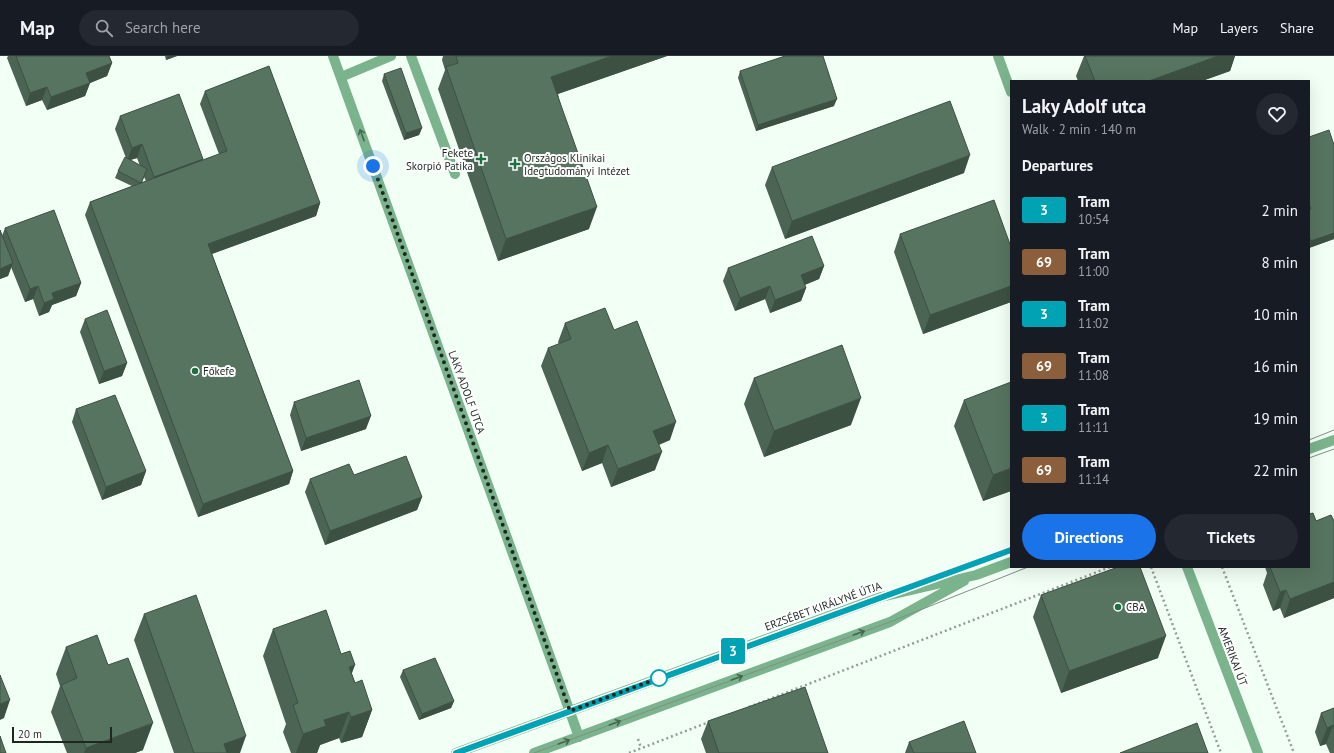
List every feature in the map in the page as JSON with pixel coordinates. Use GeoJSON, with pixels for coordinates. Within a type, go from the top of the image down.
{"type":"FeatureCollection","features":[{"type":"Feature","properties":{"kind":"street","name":"LAKY ADOLF UTCA"},"geometry":{"type":"LineString","coordinates":[[333,56],[579,737]]}},
{"type":"Feature","properties":{"kind":"street"},"geometry":{"type":"LineString","coordinates":[[341,77],[391,56]]}},
{"type":"Feature","properties":{"kind":"street"},"geometry":{"type":"LineString","coordinates":[[411,56],[455,174]]}},
{"type":"Feature","properties":{"kind":"street"},"geometry":{"type":"LineString","coordinates":[[998,56],[1010,89]]}},
{"type":"Feature","properties":{"kind":"street"},"geometry":{"type":"LineString","coordinates":[[1310,449],[1334,440]]}},
{"type":"Feature","properties":{"kind":"street","name":"ERZSÉBET KIRÁLYNÉ ÚTJA"},"geometry":{"type":"LineString","coordinates":[[456,753],[881,597],[976,575],[1010,562]]}},
{"type":"Feature","properties":{"kind":"street","name":"AMERIKAI ÚT"},"geometry":{"type":"LineString","coordinates":[[1187,568],[1258,753]]}},
{"type":"Feature","properties":{"kind":"street","name":"ERZSÉBET KIRÁLYNÉ ÚTJA"},"geometry":{"type":"LineString","coordinates":[[534,753],[550,750],[579,737],[890,622],[976,575]]}},
{"type":"Feature","properties":{"kind":"path"},"geometry":{"type":"LineString","coordinates":[[746,708],[1107,568]]}},
{"type":"Feature","properties":{"kind":"path"},"geometry":{"type":"LineString","coordinates":[[1151,568],[1221,753]]}},
{"type":"Feature","properties":{"kind":"path"},"geometry":{"type":"LineString","coordinates":[[1222,568],[1294,753]]}},
{"type":"Feature","properties":{"kind":"path"},"geometry":{"type":"LineString","coordinates":[[630,753],[716,720]]}},
{"type":"Feature","properties":{"kind":"building"},"geometry":{"type":"Polygon","coordinates":[[[16,56],[109,56],[112,63],[86,73],[90,83],[51,97],[47,87],[30,93],[16,56]]]}},
{"type":"Feature","properties":{"kind":"building","name":"Országos Klinikai Idegtudományi Intézet"},"geometry":{"type":"Polygon","coordinates":[[[456,56],[612,56],[551,77],[597,207],[506,239],[446,67],[458,63],[456,56]]]}},
{"type":"Feature","properties":{"kind":"building"},"geometry":{"type":"Polygon","coordinates":[[[785,56],[823,56],[837,99],[758,125],[740,71],[785,56]]]}},
{"type":"Feature","properties":{"kind":"building"},"geometry":{"type":"Polygon","coordinates":[[[1085,56],[1218,56],[1152,80],[1095,80],[1085,56]]]}},
{"type":"Feature","properties":{"kind":"building","name":"Főkefe"},"geometry":{"type":"Polygon","coordinates":[[[269,66],[320,203],[208,244],[293,471],[203,504],[90,202],[227,151],[205,91],[269,66]]]}},
{"type":"Feature","properties":{"kind":"building"},"geometry":{"type":"Polygon","coordinates":[[[401,68],[422,128],[406,133],[384,74],[401,68]]]}},
{"type":"Feature","properties":{"kind":"building"},"geometry":{"type":"Polygon","coordinates":[[[179,94],[203,159],[154,177],[142,144],[132,148],[120,116],[179,94]]]}},
{"type":"Feature","properties":{"kind":"building"},"geometry":{"type":"Polygon","coordinates":[[[950,101],[970,155],[792,221],[772,167],[950,101]]]}},
{"type":"Feature","properties":{"kind":"building"},"geometry":{"type":"Polygon","coordinates":[[[1329,130],[1334,145],[1334,233],[1311,241],[1310,239],[1310,137],[1329,130]]]}},
{"type":"Feature","properties":{"kind":"building"},"geometry":{"type":"Polygon","coordinates":[[[125,157],[147,169],[141,183],[118,171],[125,157]]]}},
{"type":"Feature","properties":{"kind":"building"},"geometry":{"type":"Polygon","coordinates":[[[994,200],[1010,244],[1010,286],[930,315],[900,234],[994,200]]]}},
{"type":"Feature","properties":{"kind":"building"},"geometry":{"type":"Polygon","coordinates":[[[54,210],[81,283],[52,293],[54,299],[44,303],[38,286],[30,289],[5,228],[54,210]]]}},
{"type":"Feature","properties":{"kind":"building"},"geometry":{"type":"Polygon","coordinates":[[[0,230],[13,263],[0,269],[0,230]]]}},
{"type":"Feature","properties":{"kind":"building"},"geometry":{"type":"Polygon","coordinates":[[[812,236],[824,266],[801,275],[806,288],[775,300],[770,286],[740,298],[728,268],[812,236]]]}},
{"type":"Feature","properties":{"kind":"building"},"geometry":{"type":"Polygon","coordinates":[[[605,308],[614,330],[637,321],[676,422],[653,431],[662,452],[618,469],[608,445],[589,453],[548,348],[571,339],[565,323],[605,308]]]}},
{"type":"Feature","properties":{"kind":"building"},"geometry":{"type":"Polygon","coordinates":[[[107,310],[127,363],[104,371],[85,319],[107,310]]]}},
{"type":"Feature","properties":{"kind":"building"},"geometry":{"type":"Polygon","coordinates":[[[842,345],[861,398],[774,431],[754,378],[842,345]]]}},
{"type":"Feature","properties":{"kind":"building"},"geometry":{"type":"Polygon","coordinates":[[[359,380],[371,416],[306,438],[294,402],[359,380]]]}},
{"type":"Feature","properties":{"kind":"building"},"geometry":{"type":"Polygon","coordinates":[[[1010,382],[1010,468],[993,475],[964,400],[1010,382]]]}},
{"type":"Feature","properties":{"kind":"building"},"geometry":{"type":"Polygon","coordinates":[[[115,395],[146,471],[106,487],[76,409],[115,395]]]}},
{"type":"Feature","properties":{"kind":"building"},"geometry":{"type":"Polygon","coordinates":[[[406,456],[422,497],[330,531],[310,479],[349,464],[354,475],[406,456]]]}},
{"type":"Feature","properties":{"kind":"building"},"geometry":{"type":"Polygon","coordinates":[[[1313,513],[1316,521],[1331,515],[1334,521],[1334,582],[1290,599],[1286,590],[1280,592],[1270,568],[1310,568],[1310,514],[1313,513]]]}},
{"type":"Feature","properties":{"kind":"building"},"geometry":{"type":"Polygon","coordinates":[[[1115,568],[1140,568],[1166,636],[1069,671],[1041,595],[1115,568]]]}},
{"type":"Feature","properties":{"kind":"building"},"geometry":{"type":"Polygon","coordinates":[[[196,595],[246,736],[224,744],[227,753],[194,753],[144,614],[196,595]]]}},
{"type":"Feature","properties":{"kind":"building"},"geometry":{"type":"Polygon","coordinates":[[[326,610],[341,654],[350,651],[355,665],[349,667],[355,683],[362,680],[372,710],[351,717],[349,712],[324,720],[326,726],[303,734],[293,705],[298,703],[273,629],[326,610]]]}},
{"type":"Feature","properties":{"kind":"building"},"geometry":{"type":"Polygon","coordinates":[[[97,635],[108,665],[128,658],[153,723],[86,748],[61,685],[77,678],[66,647],[97,635]]]}},
{"type":"Feature","properties":{"kind":"building"},"geometry":{"type":"Polygon","coordinates":[[[435,658],[454,701],[422,714],[403,670],[435,658]]]}},
{"type":"Feature","properties":{"kind":"building"},"geometry":{"type":"Polygon","coordinates":[[[0,675],[10,700],[0,704],[0,675]]]}},
{"type":"Feature","properties":{"kind":"building"},"geometry":{"type":"Polygon","coordinates":[[[805,687],[828,753],[719,753],[708,721],[805,687]]]}},
{"type":"Feature","properties":{"kind":"building"},"geometry":{"type":"Polygon","coordinates":[[[1334,708],[1334,729],[1333,725],[1327,728],[1321,713],[1334,708]]]}},
{"type":"Feature","properties":{"kind":"building"},"geometry":{"type":"Polygon","coordinates":[[[964,721],[976,753],[914,753],[909,742],[964,721]]]}},
{"type":"Feature","properties":{"kind":"building"},"geometry":{"type":"Polygon","coordinates":[[[1197,723],[1208,753],[1120,753],[1197,723]]]}},
{"type":"Feature","properties":{"kind":"building"},"geometry":{"type":"Polygon","coordinates":[[[0,736],[6,753],[0,753],[0,736]]]}},
{"type":"Feature","properties":{"kind":"tram line"},"geometry":{"type":"LineString","coordinates":[[1310,440],[1334,430]]}},
{"type":"Feature","properties":{"kind":"tram line"},"geometry":{"type":"LineString","coordinates":[[1310,458],[1334,449]]}},
{"type":"Feature","properties":{"kind":"tram line"},"geometry":{"type":"LineString","coordinates":[[456,753],[1010,550]]}},
{"type":"Feature","properties":{"kind":"tram line","name":"3"},"geometry":{"type":"LineString","coordinates":[[456,753],[1010,550]]}},
{"type":"Feature","properties":{"kind":"tram line"},"geometry":{"type":"LineString","coordinates":[[534,753],[890,622],[1025,568]]}},
{"type":"Feature","properties":{"kind":"place","name":"Fekete Skorpió Patika"},"geometry":{"type":"Point","coordinates":[481,159]}},
{"type":"Feature","properties":{"kind":"place","name":"Országos Klinikai Idegtudományi Intézet"},"geometry":{"type":"Point","coordinates":[515,164]}},
{"type":"Feature","properties":{"kind":"place","name":"Főkefe"},"geometry":{"type":"Point","coordinates":[195,371]}},
{"type":"Feature","properties":{"kind":"place","name":"CBA"},"geometry":{"type":"Point","coordinates":[1118,607]}},
{"type":"Feature","properties":{"kind":"route"},"geometry":{"type":"LineString","coordinates":[[373,166],[570,711],[659,678]]}}]}
